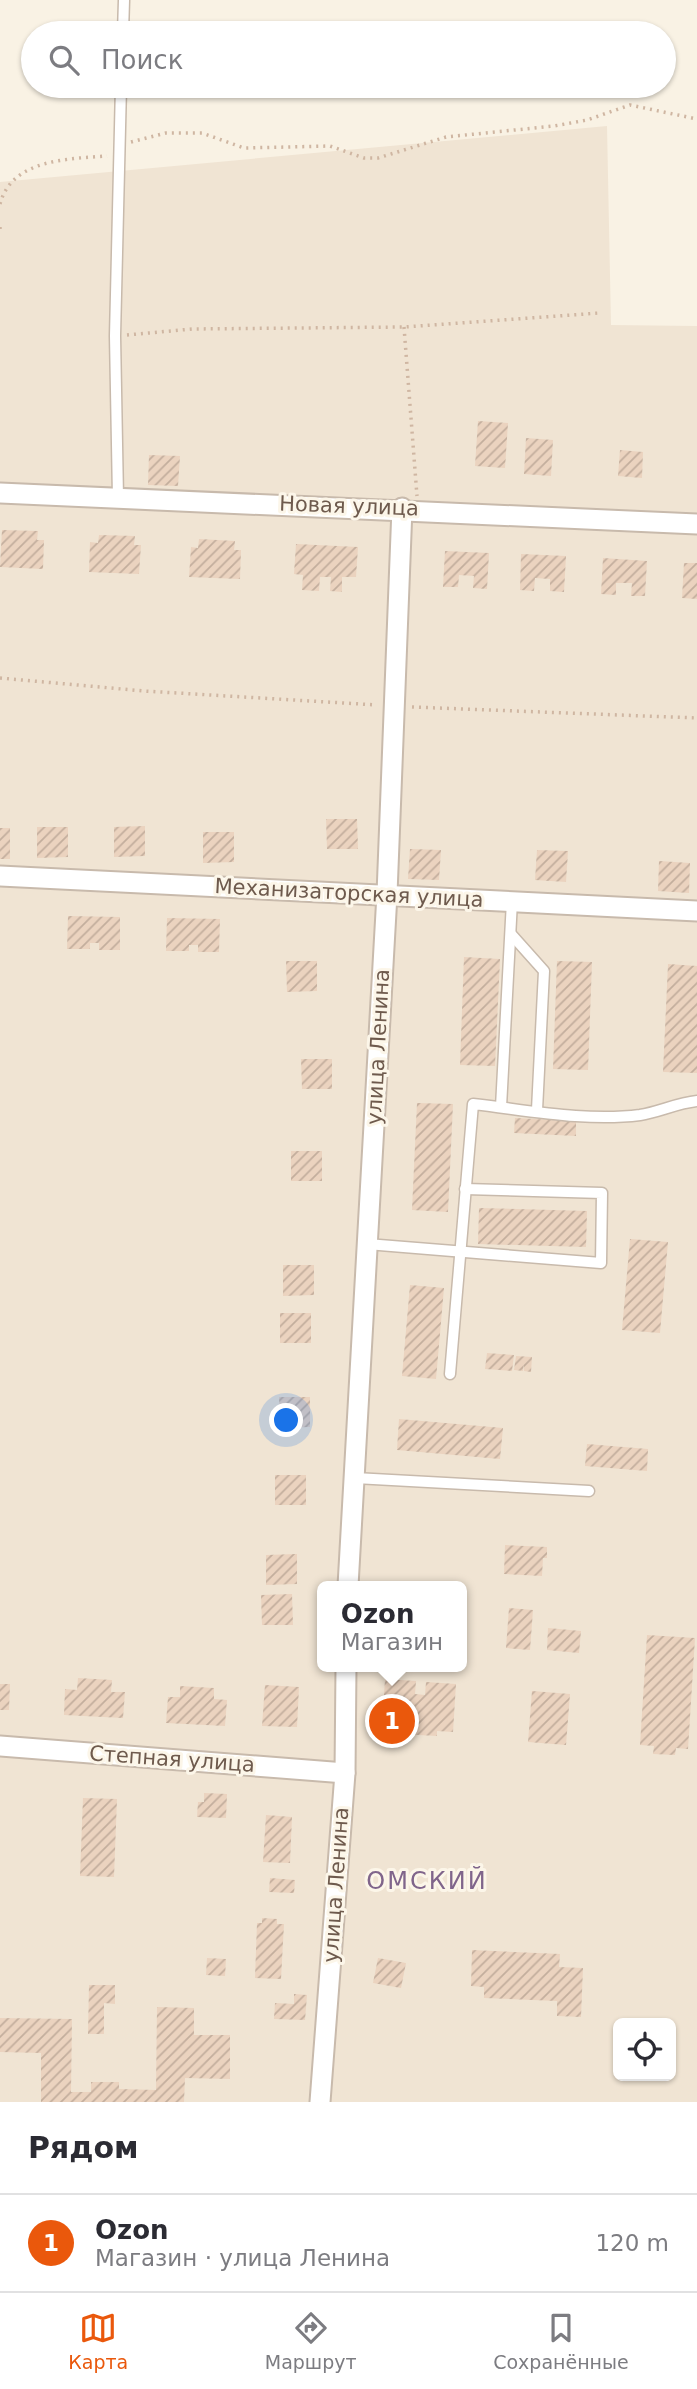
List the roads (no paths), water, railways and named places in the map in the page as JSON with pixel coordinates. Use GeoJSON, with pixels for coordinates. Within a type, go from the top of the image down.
{"type":"FeatureCollection","features":[{"type":"Feature","properties":{"kind":"street","name":"Новая улица"},"geometry":{"type":"LineString","coordinates":[[0,493],[410,509],[697,524]]}},
{"type":"Feature","properties":{"kind":"street","name":"улица Ленина"},"geometry":{"type":"LineString","coordinates":[[348,1581],[387,894],[394,706],[410,509]]}},
{"type":"Feature","properties":{"kind":"street","name":"Механизаторская улица"},"geometry":{"type":"LineString","coordinates":[[0,876],[697,911]]}},
{"type":"Feature","properties":{"kind":"street","name":"улица Ленина"},"geometry":{"type":"LineString","coordinates":[[320,2102],[345,1773],[346,1672]]}},
{"type":"Feature","properties":{"kind":"street","name":"Степная улица"},"geometry":{"type":"LineString","coordinates":[[0,1746],[345,1773]]}},
{"type":"Feature","properties":{"kind":"lane"},"geometry":{"type":"LineString","coordinates":[[123,21],[124,0]]}},
{"type":"Feature","properties":{"kind":"lane"},"geometry":{"type":"LineString","coordinates":[[118,498],[115,336],[121,98]]}},
{"type":"Feature","properties":{"kind":"lane"},"geometry":{"type":"LineString","coordinates":[[501,1107],[512,901]]}},
{"type":"Feature","properties":{"kind":"lane"},"geometry":{"type":"LineString","coordinates":[[511,933],[544,971],[537,1110]]}},
{"type":"Feature","properties":{"kind":"lane"},"geometry":{"type":"LineString","coordinates":[[450,1374],[473,1104],[597,1116],[642,1115],[667,1105],[697,1101]]}},
{"type":"Feature","properties":{"kind":"lane"},"geometry":{"type":"LineString","coordinates":[[367,1244],[601,1263],[602,1193],[466,1189]]}},
{"type":"Feature","properties":{"kind":"lane"},"geometry":{"type":"LineString","coordinates":[[355,1478],[589,1491]]}},
{"type":"Feature","properties":{"kind":"place","name":"Ozon"},"geometry":{"type":"Point","coordinates":[392,1721]}},
{"type":"Feature","properties":{"kind":"district","name":"ОМСКИЙ"},"geometry":{"type":"Point","coordinates":[427,1881]}}]}
